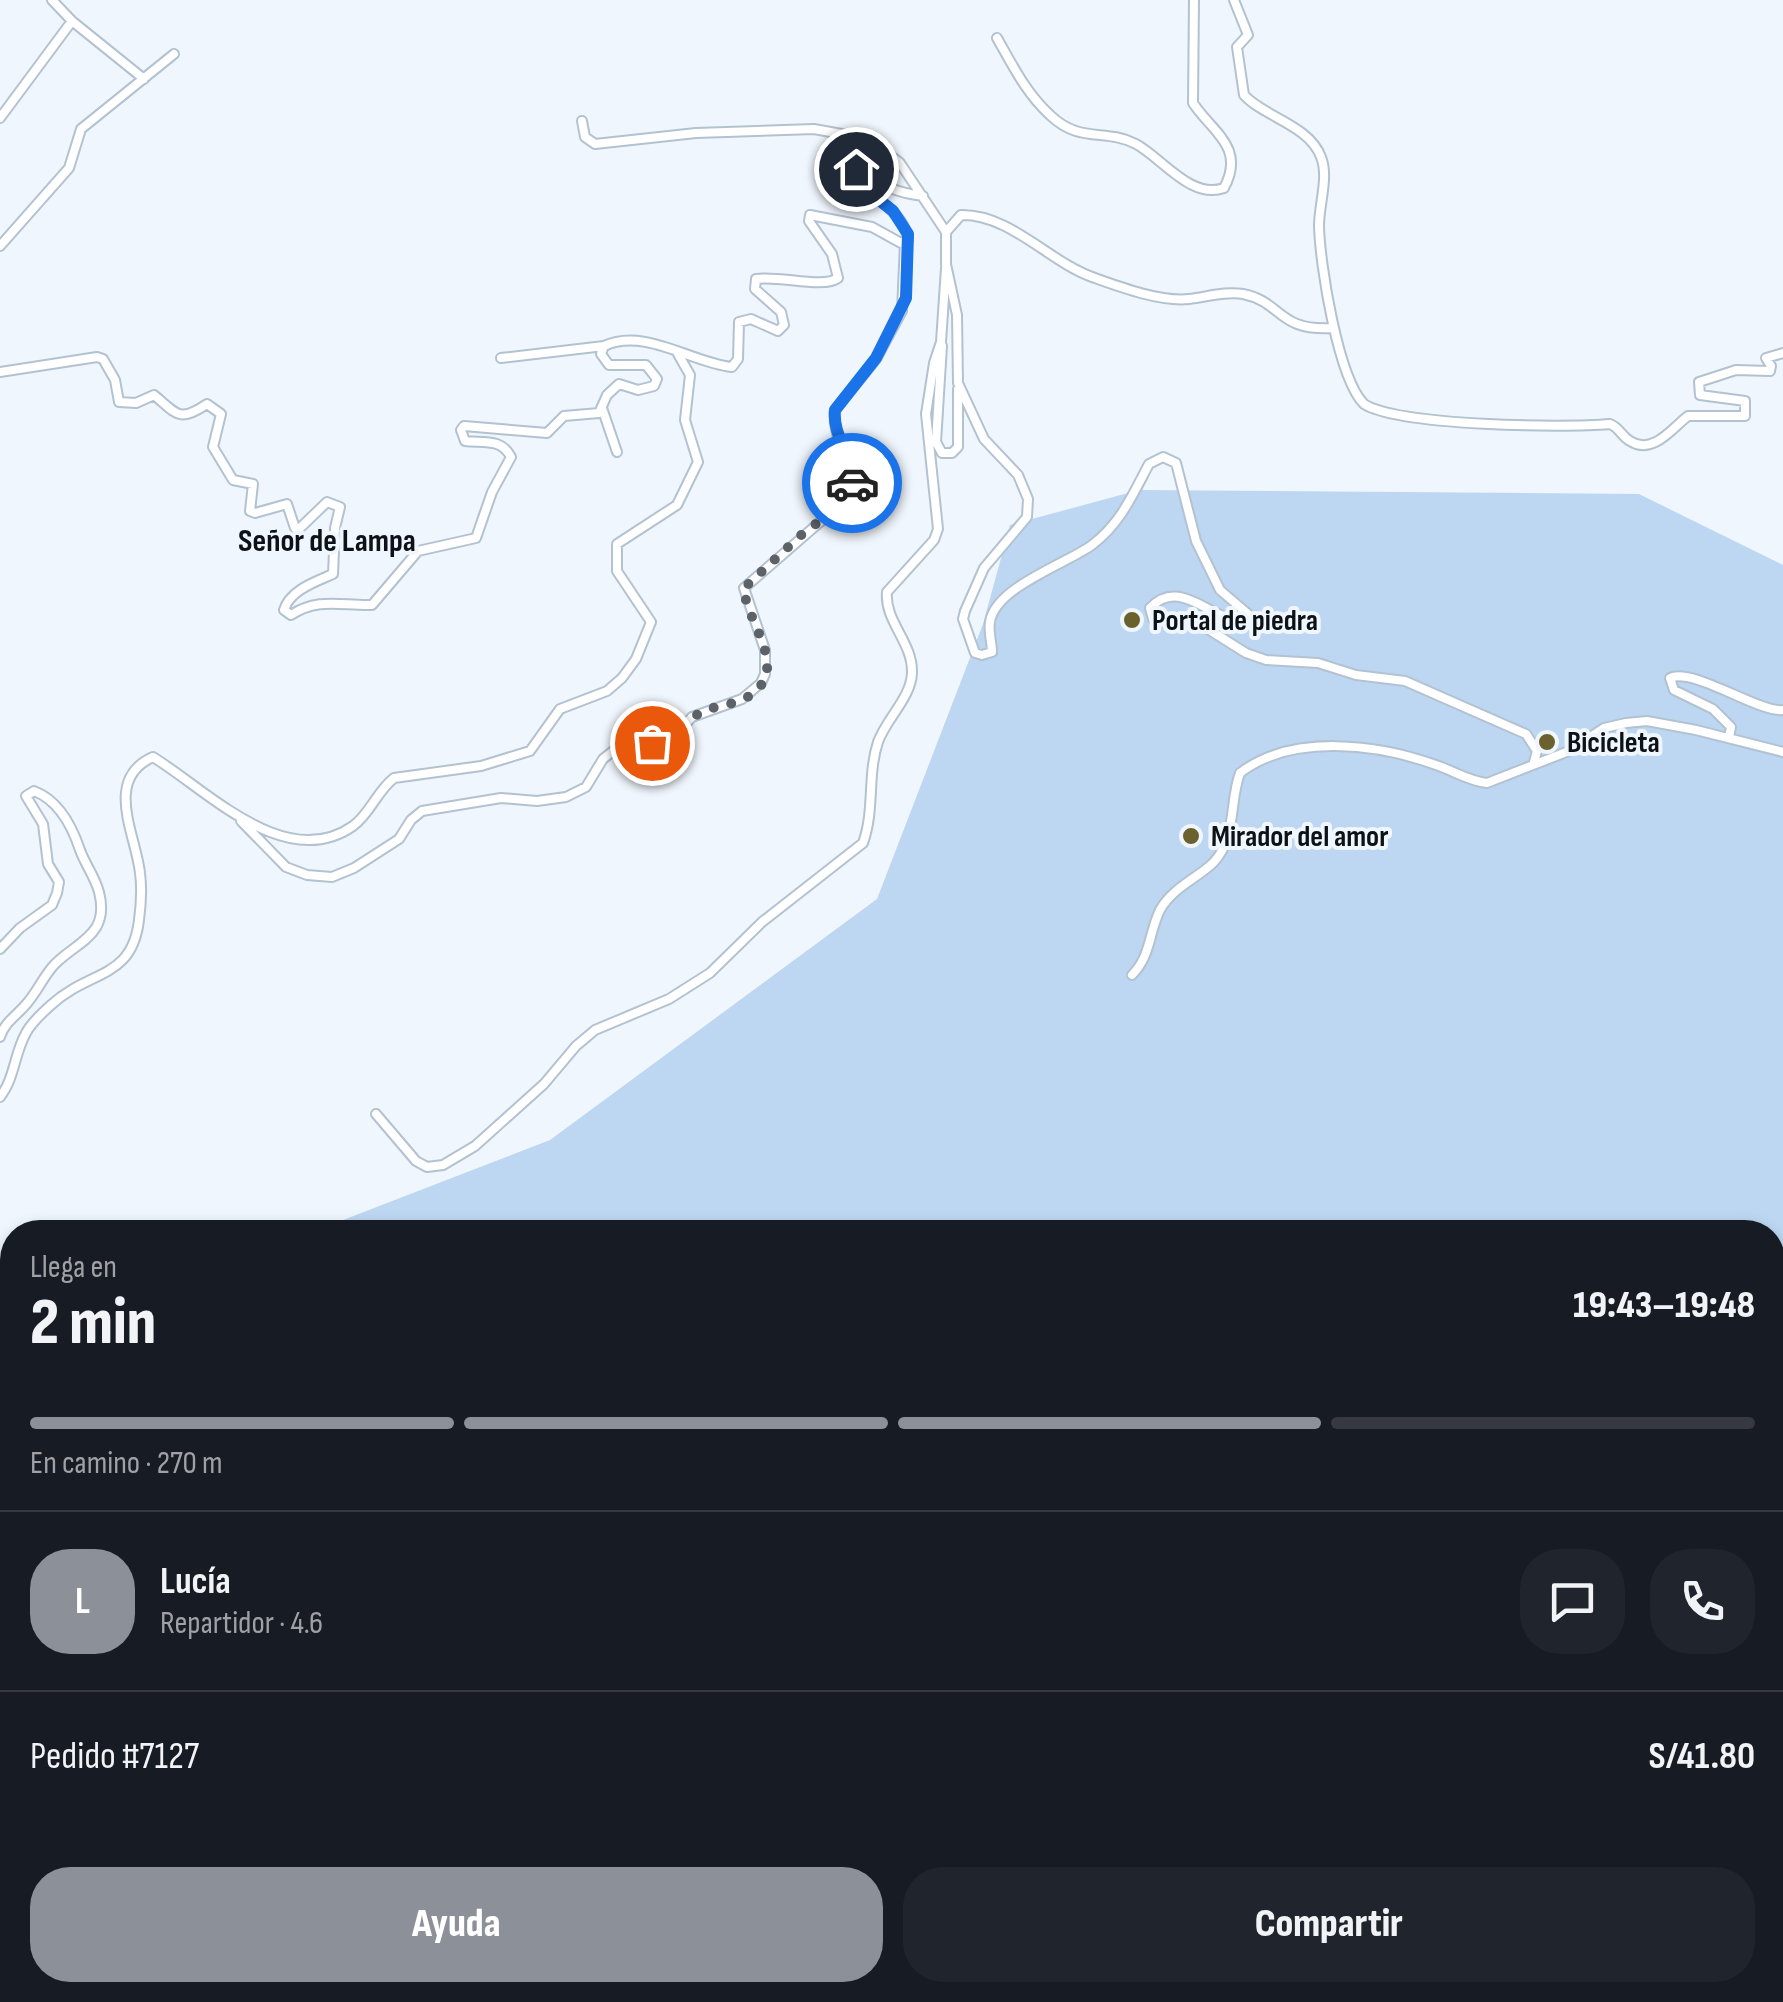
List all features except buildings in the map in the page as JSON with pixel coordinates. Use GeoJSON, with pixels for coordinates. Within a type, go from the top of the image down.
{"type":"FeatureCollection","features":[{"type":"Feature","properties":{"kind":"street"},"geometry":{"type":"LineString","coordinates":[[52,0],[144,79]]}},
{"type":"Feature","properties":{"kind":"street"},"geometry":{"type":"LineString","coordinates":[[996,38],[1020,81],[1071,132],[1138,144],[1182,178],[1216,191],[1224,188],[1228,180],[1229,152],[1220,132],[1193,103],[1194,0]]}},
{"type":"Feature","properties":{"kind":"street"},"geometry":{"type":"LineString","coordinates":[[1234,0],[1248,35],[1238,47],[1244,95],[1311,141],[1320,156],[1319,228],[1334,328],[1353,389],[1371,409],[1450,422],[1572,428],[1610,424],[1631,442],[1640,444],[1665,438],[1688,416],[1745,416],[1745,400],[1700,395],[1699,382],[1736,370],[1770,371],[1766,358],[1783,353]]}},
{"type":"Feature","properties":{"kind":"street"},"geometry":{"type":"LineString","coordinates":[[0,118],[72,21]]}},
{"type":"Feature","properties":{"kind":"street"},"geometry":{"type":"LineString","coordinates":[[0,246],[69,168],[81,129],[174,54]]}},
{"type":"Feature","properties":{"kind":"street"},"geometry":{"type":"LineString","coordinates":[[582,121],[585,137],[596,144],[814,129],[869,139],[900,163],[946,232],[936,442],[942,452],[952,452],[958,447],[957,314],[946,264]]}},
{"type":"Feature","properties":{"kind":"street"},"geometry":{"type":"LineString","coordinates":[[238,816],[248,832],[286,867],[307,875],[332,877],[354,868],[399,839],[422,811],[501,798],[537,801],[566,797],[586,786],[602,758],[618,748],[672,739],[692,717],[748,694],[761,683],[767,662],[744,588],[850,496],[853,470],[836,435],[835,410],[876,358],[902,310],[908,234],[893,211],[854,180],[852,173],[859,168],[879,184],[923,196]]}},
{"type":"Feature","properties":{"kind":"street"},"geometry":{"type":"LineString","coordinates":[[501,358],[644,341],[677,354],[732,367],[738,359],[741,321],[750,319],[778,331],[784,325],[781,312],[755,289],[756,279],[798,278],[827,284],[836,280],[836,262],[809,220],[810,215],[872,227],[891,240],[906,242]]}},
{"type":"Feature","properties":{"kind":"street"},"geometry":{"type":"LineString","coordinates":[[946,232],[960,215],[971,215],[1018,234],[1073,269],[1093,277],[1172,298],[1247,295],[1302,328],[1334,328]]}},
{"type":"Feature","properties":{"kind":"street"},"geometry":{"type":"LineString","coordinates":[[376,1114],[416,1161],[428,1168],[444,1165],[474,1146],[530,1096],[595,1030],[669,999],[710,972],[776,910],[863,842],[870,824],[876,748],[912,677],[910,653],[887,608],[888,592],[934,540],[938,529],[926,414],[934,364],[942,342]]}},
{"type":"Feature","properties":{"kind":"street"},"geometry":{"type":"LineString","coordinates":[[0,372],[103,359],[115,380],[119,402],[136,404],[154,395],[182,415],[190,415],[206,404],[221,414],[214,447],[226,474],[233,480],[253,484],[250,511],[256,514],[287,504],[295,528],[299,529],[328,502],[340,506],[335,528],[336,569],[286,602],[284,610],[291,615],[309,604],[372,605],[418,550],[476,538],[492,492],[511,457],[494,442],[466,440],[461,430],[464,426],[547,432],[564,416],[593,416],[619,384],[648,390],[656,379],[646,365],[609,365],[601,354],[604,346]]}},
{"type":"Feature","properties":{"kind":"street"},"geometry":{"type":"LineString","coordinates":[[0,1097],[8,1087],[26,1031],[74,985],[117,967],[127,958],[134,942],[139,922],[140,870],[124,815],[130,776],[138,764],[153,757],[238,816],[288,838],[322,838],[355,824],[394,778],[480,766],[530,751],[560,709],[608,690],[622,678],[636,659],[651,622],[617,571],[617,544],[677,505],[698,462],[685,420],[690,375],[677,354]]}},
{"type":"Feature","properties":{"kind":"street"},"geometry":{"type":"LineString","coordinates":[[958,383],[984,439],[1018,475],[1029,508],[1018,529],[984,568],[965,610],[963,620],[975,652],[982,656],[992,652],[990,621],[1000,604],[1045,570],[1095,543],[1131,503],[1149,464],[1163,458],[1176,463],[1196,541],[1220,590],[1248,614],[1246,619],[1235,620],[1200,602],[1167,598],[1150,608],[1153,619],[1192,619],[1246,653],[1266,660],[1318,663],[1356,675],[1405,681],[1526,734],[1534,742],[1534,762]]}},
{"type":"Feature","properties":{"kind":"street"},"geometry":{"type":"LineString","coordinates":[[602,408],[618,452]]}},
{"type":"Feature","properties":{"kind":"street"},"geometry":{"type":"LineString","coordinates":[[1729,738],[1730,726],[1723,716],[1674,690],[1670,678],[1684,676],[1754,700],[1769,710],[1783,710]]}},
{"type":"Feature","properties":{"kind":"street"},"geometry":{"type":"LineString","coordinates":[[1132,974],[1147,954],[1163,905],[1215,861],[1232,824],[1240,773],[1276,755],[1337,746],[1417,759],[1487,783],[1570,751],[1604,728],[1647,722],[1783,752]]}},
{"type":"Feature","properties":{"kind":"street"},"geometry":{"type":"LineString","coordinates":[[0,949],[52,905],[57,893],[59,882],[48,864],[43,824],[26,796],[34,791],[58,807],[76,839],[98,891],[100,910],[96,929],[85,943],[54,965],[22,1010],[6,1023],[0,1037]]}},
{"type":"Feature","properties":{"kind":"shaded area"},"geometry":{"type":"Polygon","coordinates":[[[1139,490],[1639,494],[1783,565],[1783,1220],[343,1220],[550,1140],[877,899],[983,624],[1010,525],[1139,490]]]}},
{"type":"Feature","properties":{"kind":"way so far"},"geometry":{"type":"LineString","coordinates":[[652,743],[672,739],[692,717],[742,700],[761,683],[766,674],[766,650],[744,588],[800,536],[846,501],[852,483]]}},
{"type":"Feature","properties":{"kind":"place","name":"Portal de piedra"},"geometry":{"type":"Point","coordinates":[1132,620]}},
{"type":"Feature","properties":{"kind":"place","name":"Bicicleta"},"geometry":{"type":"Point","coordinates":[1547,742]}},
{"type":"Feature","properties":{"kind":"place","name":"Mirador del amor"},"geometry":{"type":"Point","coordinates":[1191,836]}},
{"type":"Feature","properties":{"kind":"district","name":"Señor de Lampa"},"geometry":{"type":"Point","coordinates":[327,540]}},
{"type":"Feature","properties":{"kind":"route"},"geometry":{"type":"LineString","coordinates":[[852,483],[851,463],[836,435],[835,410],[840,398],[876,358],[902,310],[908,239],[893,211],[854,180],[852,173],[856,169]]}}]}
